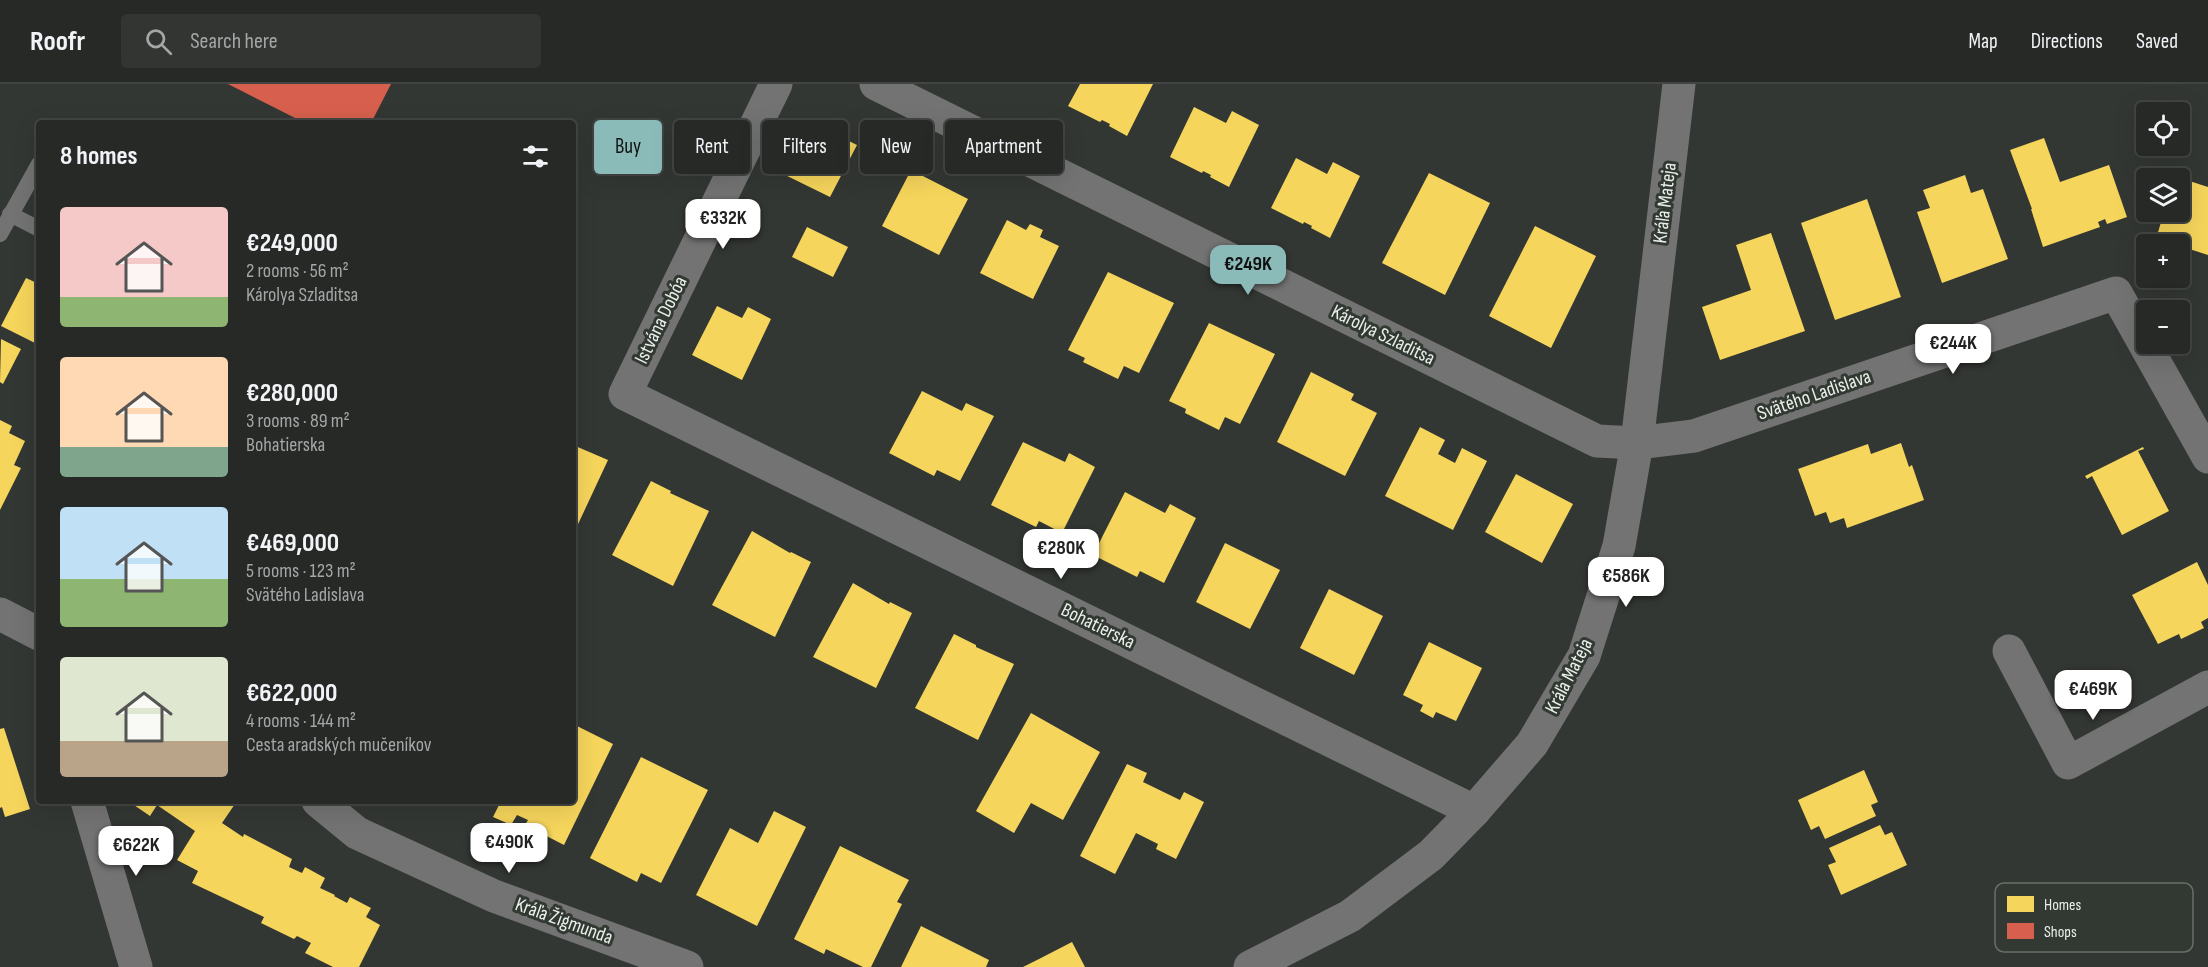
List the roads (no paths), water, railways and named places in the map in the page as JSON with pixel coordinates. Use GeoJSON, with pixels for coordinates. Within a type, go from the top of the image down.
{"type":"FeatureCollection","features":[{"type":"Feature","properties":{"kind":"street","name":"Istvána Dobóa"},"geometry":{"type":"LineString","coordinates":[[625,394],[776,84]]}},
{"type":"Feature","properties":{"kind":"street","name":"Károlya Szladitsa"},"geometry":{"type":"LineString","coordinates":[[876,84],[1597,441],[1637,443]]}},
{"type":"Feature","properties":{"kind":"street","name":"Kráľa Mateja"},"geometry":{"type":"LineString","coordinates":[[1260,965],[1350,916],[1431,855],[1474,811],[1532,744],[1584,656],[1619,546],[1637,443],[1679,84]]}},
{"type":"Feature","properties":{"kind":"street","name":"Svätého Ladislava"},"geometry":{"type":"LineString","coordinates":[[1637,443],[1694,436],[2116,293],[2208,458]]}},
{"type":"Feature","properties":{"kind":"street","name":"Bohatierska"},"geometry":{"type":"LineString","coordinates":[[625,394],[1474,811]]}},
{"type":"Feature","properties":{"kind":"street"},"geometry":{"type":"LineString","coordinates":[[0,614],[36,632]]}},
{"type":"Feature","properties":{"kind":"street"},"geometry":{"type":"LineString","coordinates":[[2009,651],[2068,763],[2208,687]]}},
{"type":"Feature","properties":{"kind":"street"},"geometry":{"type":"LineString","coordinates":[[88,804],[135,967]]}},
{"type":"Feature","properties":{"kind":"street","name":"Kráľa Žigmunda"},"geometry":{"type":"LineString","coordinates":[[322,804],[357,833],[494,896],[687,967]]}},
{"type":"Feature","properties":{"kind":"lane"},"geometry":{"type":"LineString","coordinates":[[0,234],[36,169]]}},
{"type":"Feature","properties":{"kind":"lane"},"geometry":{"type":"LineString","coordinates":[[10,214],[36,227]]}}]}
